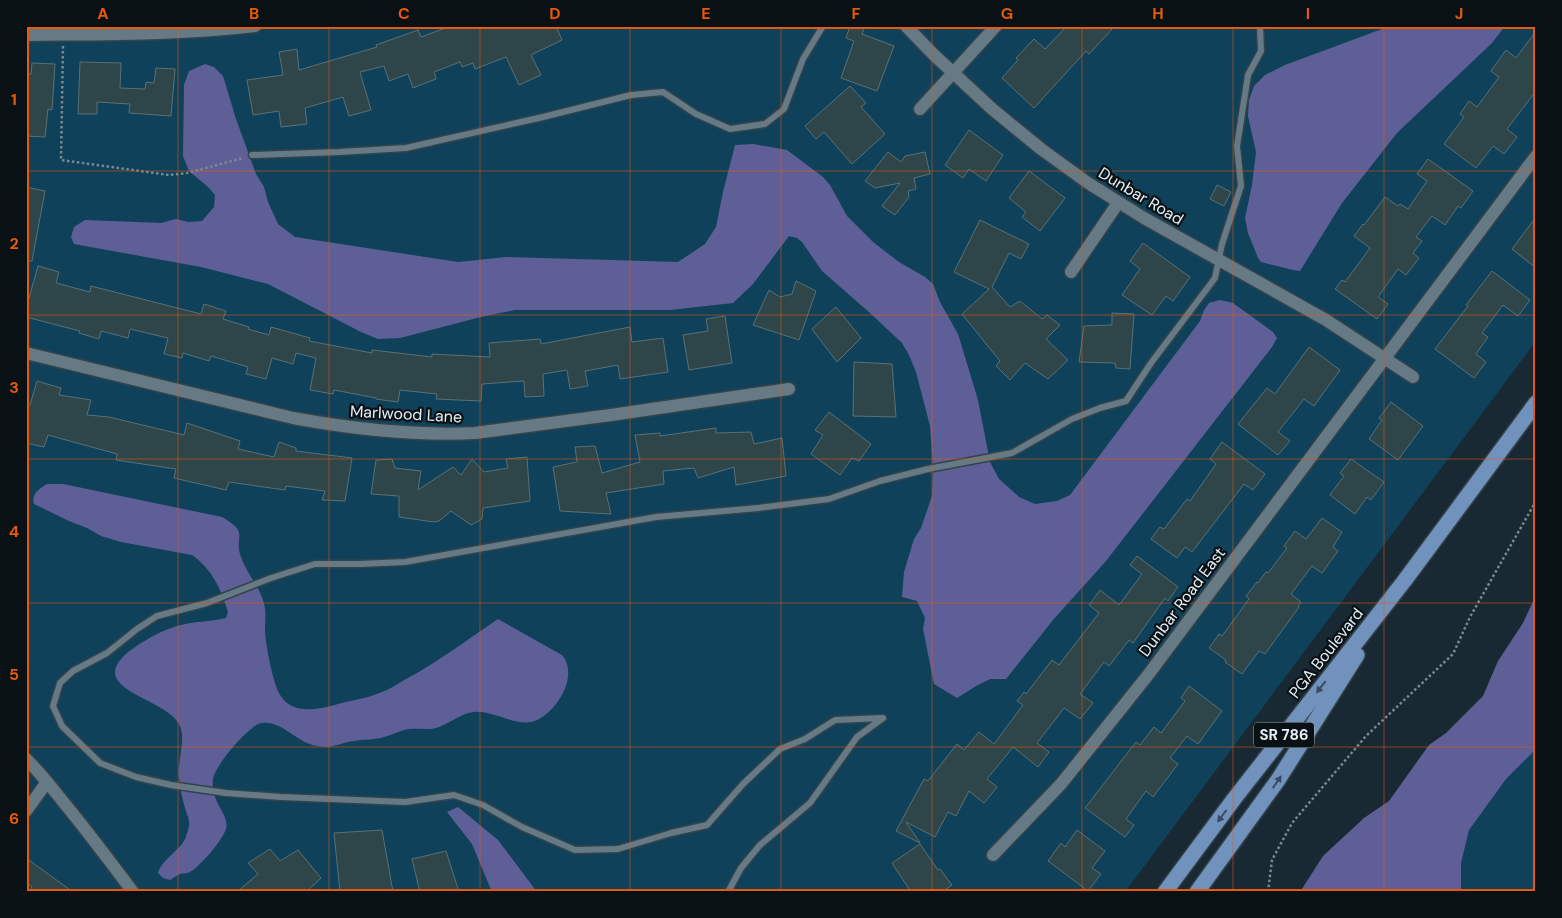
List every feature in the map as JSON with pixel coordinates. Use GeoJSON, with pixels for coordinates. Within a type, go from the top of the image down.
{"type":"FeatureCollection","features":[{"type":"Feature","properties":{"kind":"main road","name":"PGA Boulevard"},"geometry":{"type":"LineString","coordinates":[[1165,892],[1240,791],[1405,580],[1536,403]]}},
{"type":"Feature","properties":{"kind":"main road","name":"PGA Boulevard"},"geometry":{"type":"LineString","coordinates":[[1197,892],[1278,780],[1405,580]]}},
{"type":"Feature","properties":{"kind":"street"},"geometry":{"type":"LineString","coordinates":[[26,35],[212,31],[255,26]]}},
{"type":"Feature","properties":{"kind":"street","name":"Dunbar Road"},"geometry":{"type":"LineString","coordinates":[[906,26],[991,108],[1088,183],[1118,202],[1326,320],[1413,376]]}},
{"type":"Feature","properties":{"kind":"street"},"geometry":{"type":"LineString","coordinates":[[920,109],[996,26]]}},
{"type":"Feature","properties":{"kind":"street"},"geometry":{"type":"LineString","coordinates":[[1384,358],[1536,156]]}},
{"type":"Feature","properties":{"kind":"street"},"geometry":{"type":"LineString","coordinates":[[1071,272],[1118,202]]}},
{"type":"Feature","properties":{"kind":"street","name":"Marlwood Lane"},"geometry":{"type":"LineString","coordinates":[[26,353],[293,418],[337,426],[396,433],[454,434],[475,432],[611,415],[789,388]]}},
{"type":"Feature","properties":{"kind":"street","name":"Dunbar Road East"},"geometry":{"type":"LineString","coordinates":[[993,855],[1061,784],[1142,683],[1384,358]]}},
{"type":"Feature","properties":{"kind":"street"},"geometry":{"type":"LineString","coordinates":[[26,759],[38,770],[133,892]]}},
{"type":"Feature","properties":{"kind":"street"},"geometry":{"type":"LineString","coordinates":[[26,811],[47,782]]}},
{"type":"Feature","properties":{"kind":"lane"},"geometry":{"type":"LineString","coordinates":[[252,155],[406,148],[631,95],[663,92],[696,114],[730,129],[765,124],[784,109],[803,59],[823,26]]}},
{"type":"Feature","properties":{"kind":"lane"},"geometry":{"type":"LineString","coordinates":[[728,892],[741,868],[760,845],[810,802],[857,737],[883,718],[835,720],[806,739],[780,749],[743,784],[707,824],[618,849],[575,850],[522,827],[483,804],[454,795],[405,802],[281,797],[226,793],[171,785],[136,777],[100,763],[62,726],[53,706],[60,683],[73,671],[107,653],[157,616],[221,598],[271,578],[315,564],[405,562],[656,518],[829,500],[880,481],[928,469],[1012,453],[1072,419],[1100,408],[1126,401],[1150,363],[1215,278],[1222,244],[1241,186],[1237,146],[1248,75],[1261,51],[1260,26]]}},
{"type":"Feature","properties":{"kind":"path"},"geometry":{"type":"LineString","coordinates":[[63,34],[62,160],[169,174],[187,173],[252,155]]}},
{"type":"Feature","properties":{"kind":"path"},"geometry":{"type":"LineString","coordinates":[[1268,892],[1272,860],[1292,822],[1366,736],[1453,654],[1470,616],[1536,500]]}},
{"type":"Feature","properties":{"kind":"shaded area"},"geometry":{"type":"Polygon","coordinates":[[[26,26],[1536,26],[1536,341],[1125,892],[26,892],[26,26]]]}},
{"type":"Feature","properties":{"kind":"shaded area"},"geometry":{"type":"Polygon","coordinates":[[[1536,662],[1536,892],[1366,892],[1536,662]]]}},
{"type":"Feature","properties":{"kind":"water"},"geometry":{"type":"Polygon","coordinates":[[[1386,26],[1505,26],[1492,43],[1397,133],[1342,203],[1300,271],[1261,262],[1248,233],[1245,218],[1256,152],[1248,116],[1249,100],[1254,86],[1265,75],[1285,65],[1386,26]]]}},
{"type":"Feature","properties":{"kind":"water"},"geometry":{"type":"Polygon","coordinates":[[[205,64],[214,67],[223,76],[256,174],[264,187],[268,202],[278,224],[295,237],[458,262],[506,257],[678,262],[705,244],[716,227],[735,145],[753,144],[787,150],[823,177],[830,185],[847,216],[873,242],[933,284],[940,302],[958,334],[978,400],[990,462],[999,479],[1019,497],[1035,504],[1057,501],[1070,495],[1200,321],[1209,303],[1220,300],[1233,303],[1273,332],[1277,338],[1272,347],[1106,561],[1053,620],[1006,679],[990,679],[957,698],[934,684],[923,629],[925,618],[917,601],[902,597],[904,572],[914,539],[921,528],[932,496],[933,469],[930,426],[916,372],[902,343],[822,271],[802,242],[797,238],[789,236],[753,284],[733,303],[670,310],[515,310],[400,338],[378,339],[268,284],[201,267],[74,244],[71,237],[74,227],[85,220],[161,223],[176,219],[188,222],[202,221],[214,207],[215,195],[189,171],[183,156],[184,85],[189,71],[205,64]]]}},
{"type":"Feature","properties":{"kind":"water"},"geometry":{"type":"Polygon","coordinates":[[[47,484],[63,484],[222,517],[236,527],[239,531],[241,557],[264,602],[267,645],[278,691],[283,699],[297,708],[322,708],[385,691],[430,665],[498,619],[562,655],[567,663],[568,672],[564,691],[559,700],[545,715],[530,722],[514,721],[482,712],[474,712],[464,714],[436,728],[406,730],[381,738],[328,747],[312,745],[272,723],[258,724],[246,733],[232,748],[219,765],[213,779],[215,797],[227,825],[221,839],[205,859],[189,873],[180,874],[170,880],[163,878],[158,873],[160,868],[183,842],[189,825],[179,778],[181,729],[175,718],[123,686],[116,677],[116,666],[127,653],[157,634],[183,624],[226,618],[228,612],[215,580],[192,555],[121,542],[101,536],[34,504],[35,495],[47,484]]]}},
{"type":"Feature","properties":{"kind":"water"},"geometry":{"type":"Polygon","coordinates":[[[1536,595],[1536,749],[1506,779],[1469,830],[1461,863],[1461,892],[1300,892],[1323,856],[1364,818],[1389,801],[1429,745],[1446,733],[1483,696],[1498,661],[1523,623],[1536,595]]]}},
{"type":"Feature","properties":{"kind":"water"},"geometry":{"type":"Polygon","coordinates":[[[458,807],[498,840],[537,892],[492,892],[472,844],[447,812],[458,807]]]}},
{"type":"Feature","properties":{"kind":"building"},"geometry":{"type":"Polygon","coordinates":[[[451,26],[556,26],[562,40],[531,55],[541,75],[519,85],[506,57],[475,69],[473,63],[462,67],[460,62],[434,72],[436,79],[413,88],[408,74],[389,81],[384,66],[360,72],[371,110],[349,116],[343,97],[305,108],[307,124],[281,127],[279,111],[253,115],[247,80],[283,75],[279,52],[297,49],[299,70],[377,47],[376,45],[418,30],[421,37],[451,26]]]}},
{"type":"Feature","properties":{"kind":"building"},"geometry":{"type":"Polygon","coordinates":[[[850,26],[865,26],[862,34],[894,46],[877,91],[841,78],[854,41],[846,38],[850,26]]]}},
{"type":"Feature","properties":{"kind":"building"},"geometry":{"type":"Polygon","coordinates":[[[1067,26],[1115,26],[1089,54],[1086,51],[1034,108],[1002,78],[1018,60],[1016,58],[1034,39],[1045,49],[1067,26]]]}},
{"type":"Feature","properties":{"kind":"building"},"geometry":{"type":"Polygon","coordinates":[[[1536,31],[1536,91],[1507,129],[1517,137],[1504,154],[1493,146],[1476,168],[1444,144],[1464,117],[1460,114],[1469,101],[1477,107],[1499,77],[1491,71],[1506,50],[1516,58],[1536,31]]]}},
{"type":"Feature","properties":{"kind":"building"},"geometry":{"type":"Polygon","coordinates":[[[80,62],[121,63],[120,88],[145,89],[146,82],[154,83],[156,68],[175,69],[171,116],[129,113],[130,104],[97,102],[97,114],[78,114],[80,62]]]}},
{"type":"Feature","properties":{"kind":"building"},"geometry":{"type":"Polygon","coordinates":[[[32,63],[55,64],[52,110],[48,109],[45,137],[26,136],[26,74],[31,74],[32,63]]]}},
{"type":"Feature","properties":{"kind":"building"},"geometry":{"type":"Polygon","coordinates":[[[850,86],[866,103],[861,107],[885,134],[852,164],[824,132],[816,139],[805,126],[850,86]]]}},
{"type":"Feature","properties":{"kind":"building"},"geometry":{"type":"Polygon","coordinates":[[[969,130],[1003,155],[986,181],[969,169],[963,178],[945,165],[969,130]]]}},
{"type":"Feature","properties":{"kind":"building"},"geometry":{"type":"Polygon","coordinates":[[[888,152],[901,162],[905,156],[925,152],[930,174],[914,178],[916,189],[908,191],[909,197],[895,215],[882,206],[900,183],[875,188],[865,181],[888,152]]]}},
{"type":"Feature","properties":{"kind":"building"},"geometry":{"type":"Polygon","coordinates":[[[1428,159],[1473,191],[1461,208],[1458,206],[1445,225],[1432,216],[1416,237],[1422,241],[1413,253],[1419,258],[1406,275],[1398,269],[1378,297],[1388,304],[1377,319],[1335,289],[1342,280],[1345,282],[1370,248],[1354,236],[1385,197],[1398,206],[1400,204],[1408,209],[1427,181],[1417,174],[1428,159]]]}},
{"type":"Feature","properties":{"kind":"building"},"geometry":{"type":"Polygon","coordinates":[[[1029,171],[1065,198],[1040,231],[1022,217],[1026,212],[1009,198],[1029,171]]]}},
{"type":"Feature","properties":{"kind":"building"},"geometry":{"type":"Polygon","coordinates":[[[1217,185],[1231,192],[1224,206],[1210,199],[1217,185]]]}},
{"type":"Feature","properties":{"kind":"building"},"geometry":{"type":"Polygon","coordinates":[[[26,187],[45,191],[32,261],[26,261],[26,187]]]}},
{"type":"Feature","properties":{"kind":"building"},"geometry":{"type":"Polygon","coordinates":[[[1536,217],[1536,268],[1512,249],[1536,217]]]}},
{"type":"Feature","properties":{"kind":"building"},"geometry":{"type":"Polygon","coordinates":[[[980,220],[1029,244],[1021,259],[1009,253],[992,287],[1010,307],[1020,301],[1042,319],[1047,315],[1060,325],[1046,339],[1068,360],[1048,379],[1025,363],[1010,380],[996,366],[1000,361],[962,314],[989,289],[954,272],[980,220]]]}},
{"type":"Feature","properties":{"kind":"building"},"geometry":{"type":"Polygon","coordinates":[[[1143,243],[1190,277],[1173,301],[1166,296],[1152,315],[1122,295],[1140,269],[1130,261],[1143,243]]]}},
{"type":"Feature","properties":{"kind":"building"},"geometry":{"type":"Polygon","coordinates":[[[38,266],[59,272],[56,283],[90,292],[91,286],[201,314],[204,304],[226,311],[223,319],[249,327],[248,329],[269,335],[271,327],[310,338],[309,341],[372,353],[372,350],[432,357],[432,354],[490,357],[489,343],[540,339],[541,344],[630,327],[632,342],[663,338],[668,372],[620,379],[618,365],[585,371],[588,386],[570,389],[567,370],[543,374],[544,396],[525,397],[524,381],[482,384],[481,401],[436,399],[437,394],[400,390],[398,402],[334,390],[333,394],[310,390],[316,358],[296,353],[293,364],[272,358],[266,379],[246,374],[248,367],[211,356],[209,361],[183,353],[182,358],[164,354],[168,338],[130,329],[128,338],[101,331],[99,339],[79,333],[80,331],[26,317],[26,309],[38,266]]]}},
{"type":"Feature","properties":{"kind":"building"},"geometry":{"type":"Polygon","coordinates":[[[1492,271],[1530,300],[1518,316],[1503,305],[1482,333],[1488,337],[1476,354],[1486,362],[1474,378],[1435,349],[1492,271]]]}},
{"type":"Feature","properties":{"kind":"building"},"geometry":{"type":"Polygon","coordinates":[[[796,281],[816,291],[799,340],[753,325],[769,290],[780,297],[792,294],[796,281]]]}},
{"type":"Feature","properties":{"kind":"building"},"geometry":{"type":"Polygon","coordinates":[[[836,307],[861,338],[837,362],[812,329],[836,307]]]}},
{"type":"Feature","properties":{"kind":"building"},"geometry":{"type":"Polygon","coordinates":[[[1112,313],[1134,314],[1130,369],[1116,368],[1115,363],[1079,362],[1084,326],[1112,325],[1112,313]]]}},
{"type":"Feature","properties":{"kind":"building"},"geometry":{"type":"Polygon","coordinates":[[[725,316],[732,363],[689,370],[683,335],[708,331],[706,319],[725,316]]]}},
{"type":"Feature","properties":{"kind":"building"},"geometry":{"type":"Polygon","coordinates":[[[1309,347],[1340,370],[1314,406],[1304,399],[1278,432],[1290,441],[1278,455],[1238,424],[1267,388],[1275,394],[1309,347]]]}},
{"type":"Feature","properties":{"kind":"building"},"geometry":{"type":"Polygon","coordinates":[[[854,362],[892,364],[896,417],[853,416],[854,362]]]}},
{"type":"Feature","properties":{"kind":"building"},"geometry":{"type":"Polygon","coordinates":[[[37,381],[61,388],[59,395],[91,400],[87,415],[109,417],[184,435],[187,423],[240,441],[238,449],[274,457],[279,442],[296,448],[296,451],[352,458],[345,501],[322,500],[325,491],[286,486],[285,490],[229,482],[226,490],[174,478],[176,469],[116,460],[117,454],[48,435],[44,447],[26,443],[26,404],[30,405],[37,381]]]}},
{"type":"Feature","properties":{"kind":"building"},"geometry":{"type":"Polygon","coordinates":[[[1391,402],[1423,426],[1398,460],[1369,439],[1382,420],[1379,418],[1391,402]]]}},
{"type":"Feature","properties":{"kind":"building"},"geometry":{"type":"Polygon","coordinates":[[[829,412],[871,444],[859,461],[852,458],[840,475],[811,454],[823,435],[815,430],[829,412]]]}},
{"type":"Feature","properties":{"kind":"building"},"geometry":{"type":"Polygon","coordinates":[[[716,428],[716,433],[751,432],[754,444],[782,438],[786,476],[736,485],[734,467],[698,478],[694,468],[663,471],[664,484],[606,493],[611,514],[560,511],[553,467],[577,462],[575,447],[595,446],[602,473],[640,462],[635,435],[660,433],[660,436],[716,428]]]}},
{"type":"Feature","properties":{"kind":"building"},"geometry":{"type":"Polygon","coordinates":[[[1222,442],[1265,474],[1253,490],[1244,484],[1192,552],[1185,547],[1177,558],[1151,539],[1160,527],[1164,529],[1187,499],[1190,501],[1216,464],[1210,459],[1222,442]]]}},
{"type":"Feature","properties":{"kind":"building"},"geometry":{"type":"Polygon","coordinates":[[[527,457],[530,501],[483,508],[482,519],[471,525],[451,511],[439,521],[434,522],[399,517],[399,496],[371,494],[376,460],[392,459],[395,468],[421,471],[418,490],[453,467],[461,475],[472,459],[484,472],[508,468],[506,459],[527,457]]]}},
{"type":"Feature","properties":{"kind":"building"},"geometry":{"type":"Polygon","coordinates":[[[1351,459],[1384,482],[1371,500],[1367,497],[1355,514],[1330,495],[1344,476],[1340,473],[1351,459]]]}},
{"type":"Feature","properties":{"kind":"building"},"geometry":{"type":"Polygon","coordinates":[[[1322,518],[1342,532],[1333,547],[1338,551],[1322,573],[1312,566],[1291,594],[1301,602],[1299,607],[1265,654],[1259,651],[1242,674],[1209,648],[1219,634],[1222,636],[1249,599],[1246,596],[1266,572],[1268,573],[1287,548],[1284,546],[1295,531],[1306,539],[1322,518]]]}},
{"type":"Feature","properties":{"kind":"building"},"geometry":{"type":"Polygon","coordinates":[[[1137,556],[1178,587],[1168,601],[1165,598],[1133,643],[1129,640],[1109,666],[1104,662],[1080,694],[1093,703],[1080,719],[1064,708],[1037,743],[1049,752],[1038,767],[1013,747],[987,779],[997,787],[984,803],[969,791],[956,816],[948,812],[935,837],[906,822],[920,843],[896,831],[924,779],[928,781],[957,744],[964,750],[979,732],[994,744],[1023,705],[1017,701],[1024,692],[1026,694],[1052,660],[1059,665],[1099,613],[1089,605],[1100,590],[1119,605],[1142,574],[1130,565],[1137,556]]]}},
{"type":"Feature","properties":{"kind":"building"},"geometry":{"type":"Polygon","coordinates":[[[1189,686],[1222,711],[1198,744],[1187,736],[1170,758],[1178,764],[1153,797],[1146,791],[1126,819],[1134,825],[1125,837],[1085,808],[1136,742],[1140,745],[1154,727],[1161,733],[1185,701],[1181,698],[1189,686]]]}},
{"type":"Feature","properties":{"kind":"building"},"geometry":{"type":"Polygon","coordinates":[[[382,830],[393,892],[340,892],[334,833],[382,830]]]}},
{"type":"Feature","properties":{"kind":"building"},"geometry":{"type":"Polygon","coordinates":[[[1077,830],[1105,851],[1092,868],[1101,874],[1088,891],[1048,861],[1061,843],[1065,847],[1077,830]]]}},
{"type":"Feature","properties":{"kind":"building"},"geometry":{"type":"Polygon","coordinates":[[[920,844],[938,870],[940,869],[952,885],[942,892],[911,892],[892,863],[920,844]]]}},
{"type":"Feature","properties":{"kind":"building"},"geometry":{"type":"Polygon","coordinates":[[[270,849],[280,861],[298,850],[321,878],[306,892],[237,892],[258,874],[248,863],[270,849]]]}},
{"type":"Feature","properties":{"kind":"building"},"geometry":{"type":"Polygon","coordinates":[[[446,851],[459,892],[420,892],[412,859],[446,851]]]}},
{"type":"Feature","properties":{"kind":"building"},"geometry":{"type":"Polygon","coordinates":[[[26,858],[73,892],[29,892],[32,887],[26,882],[26,858]]]}}]}
